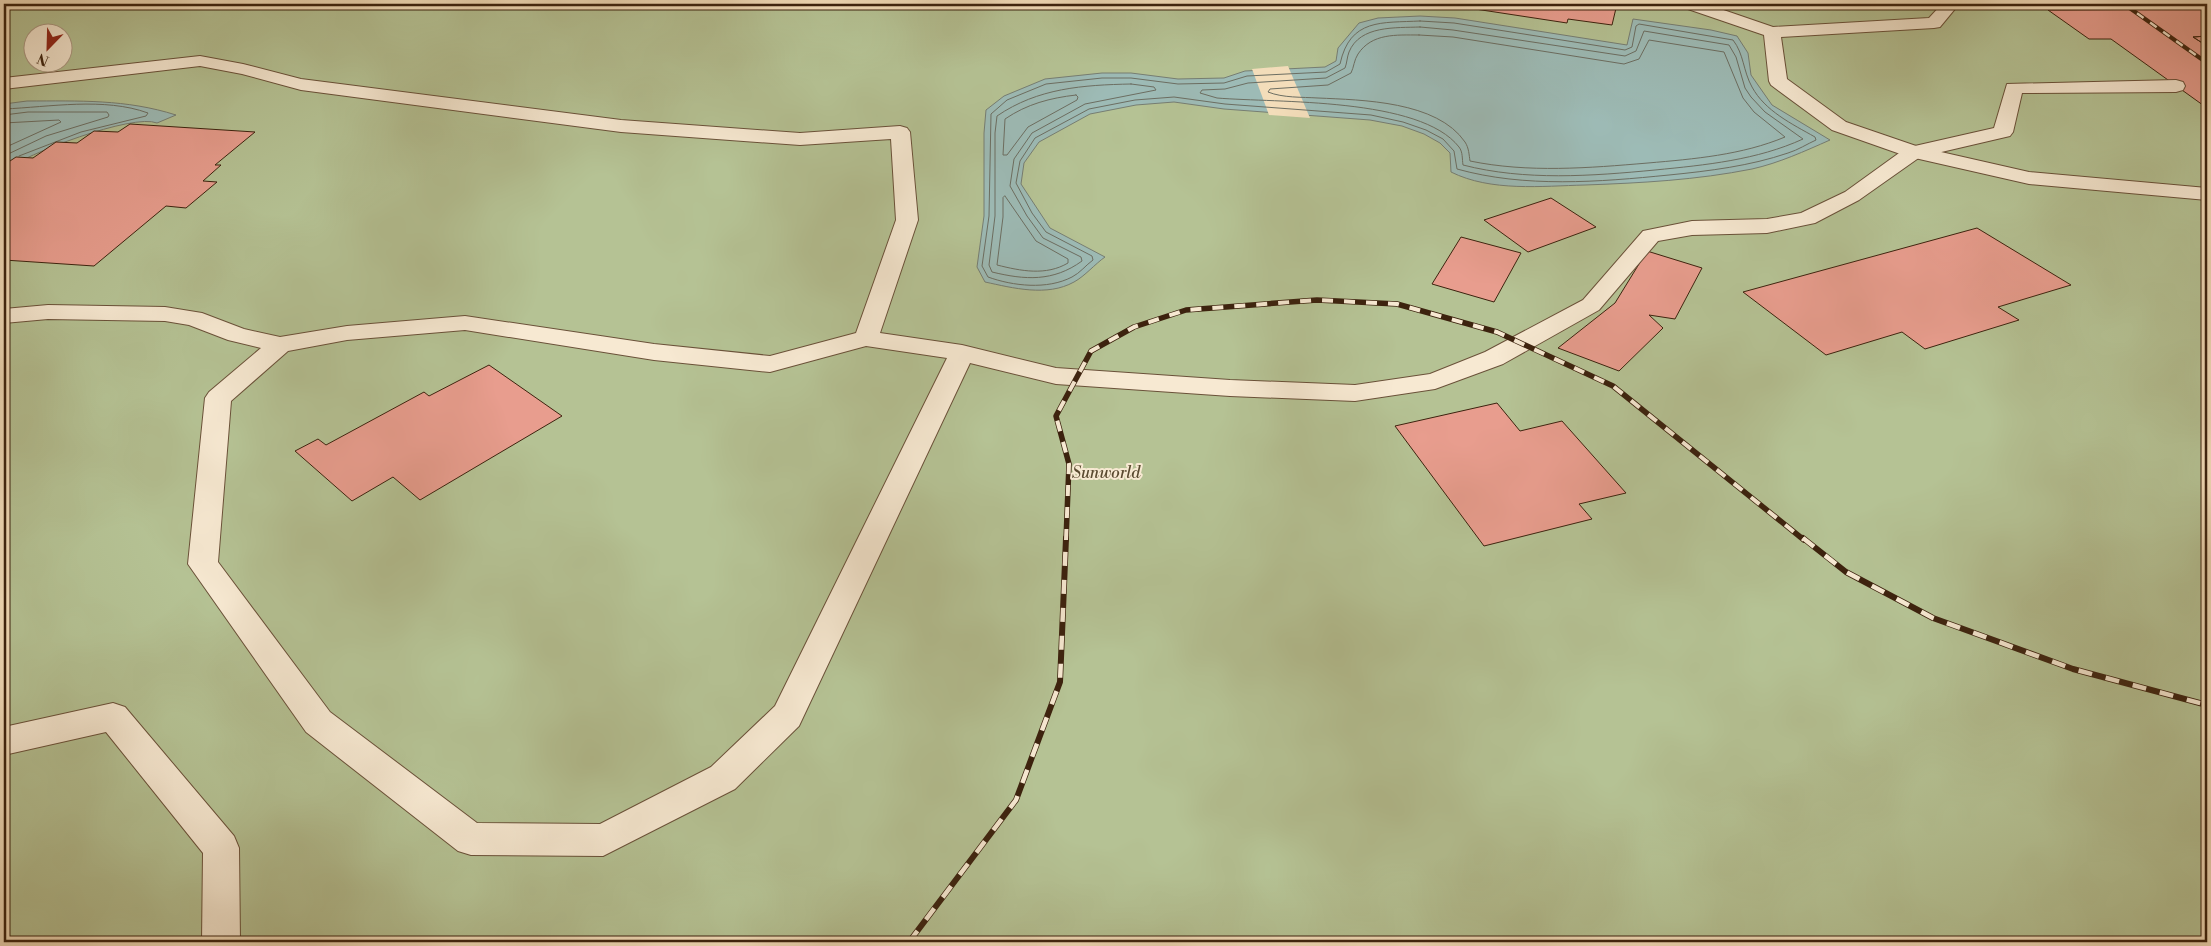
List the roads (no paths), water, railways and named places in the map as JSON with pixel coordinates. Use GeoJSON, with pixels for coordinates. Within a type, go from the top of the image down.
{"type":"FeatureCollection","features":[{"type":"Feature","properties":{"kind":"street"},"geometry":{"type":"LineString","coordinates":[[1691,4],[1772,32],[1934,23],[1951,4]]}},
{"type":"Feature","properties":{"kind":"street"},"geometry":{"type":"LineString","coordinates":[[1772,32],[1778,81],[1839,126],[1913,152],[2028,178],[2207,194]]}},
{"type":"Feature","properties":{"kind":"street"},"geometry":{"type":"LineString","coordinates":[[4,84],[200,61],[243,69],[301,84],[622,126],[800,140],[900,132],[907,220],[866,338]]}},
{"type":"Feature","properties":{"kind":"street"},"geometry":{"type":"LineString","coordinates":[[4,316],[48,312],[165,314],[194,318],[237,336],[280,345],[347,333],[465,323],[524,330],[654,352],[770,364],[866,338],[962,353],[1056,376],[1230,388],[1354,392],[1435,381],[1494,358],[1591,305],[1651,236],[1692,228],[1767,226],[1807,218],[1852,196],[1913,152],[2002,132],[2014,88],[2176,86]]}},
{"type":"Feature","properties":{"kind":"street"},"geometry":{"type":"LineString","coordinates":[[280,345],[218,398],[203,564],[318,722],[471,840],[603,840],[723,778],[786,716],[962,353]]}},
{"type":"Feature","properties":{"kind":"street"},"geometry":{"type":"LineString","coordinates":[[4,741],[113,717],[221,848],[220,942]]}},
{"type":"Feature","properties":{"kind":"water"},"geometry":{"type":"Polygon","coordinates":[[[1420,16],[1455,18],[1627,45],[1633,19],[1711,30],[1737,36],[1748,53],[1751,75],[1772,105],[1830,140],[1772,163],[1752,169],[1711,176],[1627,183],[1517,186],[1483,183],[1451,172],[1450,153],[1440,143],[1424,134],[1402,126],[1370,120],[1224,109],[1174,102],[1136,105],[1090,114],[1039,142],[1024,163],[1021,184],[1050,228],[1105,257],[1082,277],[1064,287],[1030,290],[985,282],[977,267],[984,216],[984,133],[986,110],[1004,96],[1045,79],[1102,73],[1131,73],[1178,79],[1224,78],[1245,71],[1325,67],[1336,61],[1338,48],[1359,23],[1378,18],[1420,16]]]}},
{"type":"Feature","properties":{"kind":"water"},"geometry":{"type":"Polygon","coordinates":[[[27,101],[102,102],[139,106],[176,115],[157,123],[144,121],[126,124],[79,137],[33,155],[4,171],[4,104],[27,101]]]}},
{"type":"Feature","properties":{"kind":"railway"},"geometry":{"type":"LineString","coordinates":[[2124,4],[2207,63]]}},
{"type":"Feature","properties":{"kind":"railway"},"geometry":{"type":"LineString","coordinates":[[1066,540],[1069,464],[1056,416],[1091,351],[1134,327],[1186,310],[1317,300],[1397,304],[1497,332],[1613,386],[1804,540]]}},
{"type":"Feature","properties":{"kind":"railway"},"geometry":{"type":"LineString","coordinates":[[909,942],[1016,800],[1060,682],[1066,538]]}},
{"type":"Feature","properties":{"kind":"railway"},"geometry":{"type":"LineString","coordinates":[[1803,538],[1846,572],[1933,618],[2073,669],[2207,705]]}},
{"type":"Feature","properties":{"kind":"park label","name":"Sunworld"},"geometry":{"type":"Point","coordinates":[1106,473]}}]}
